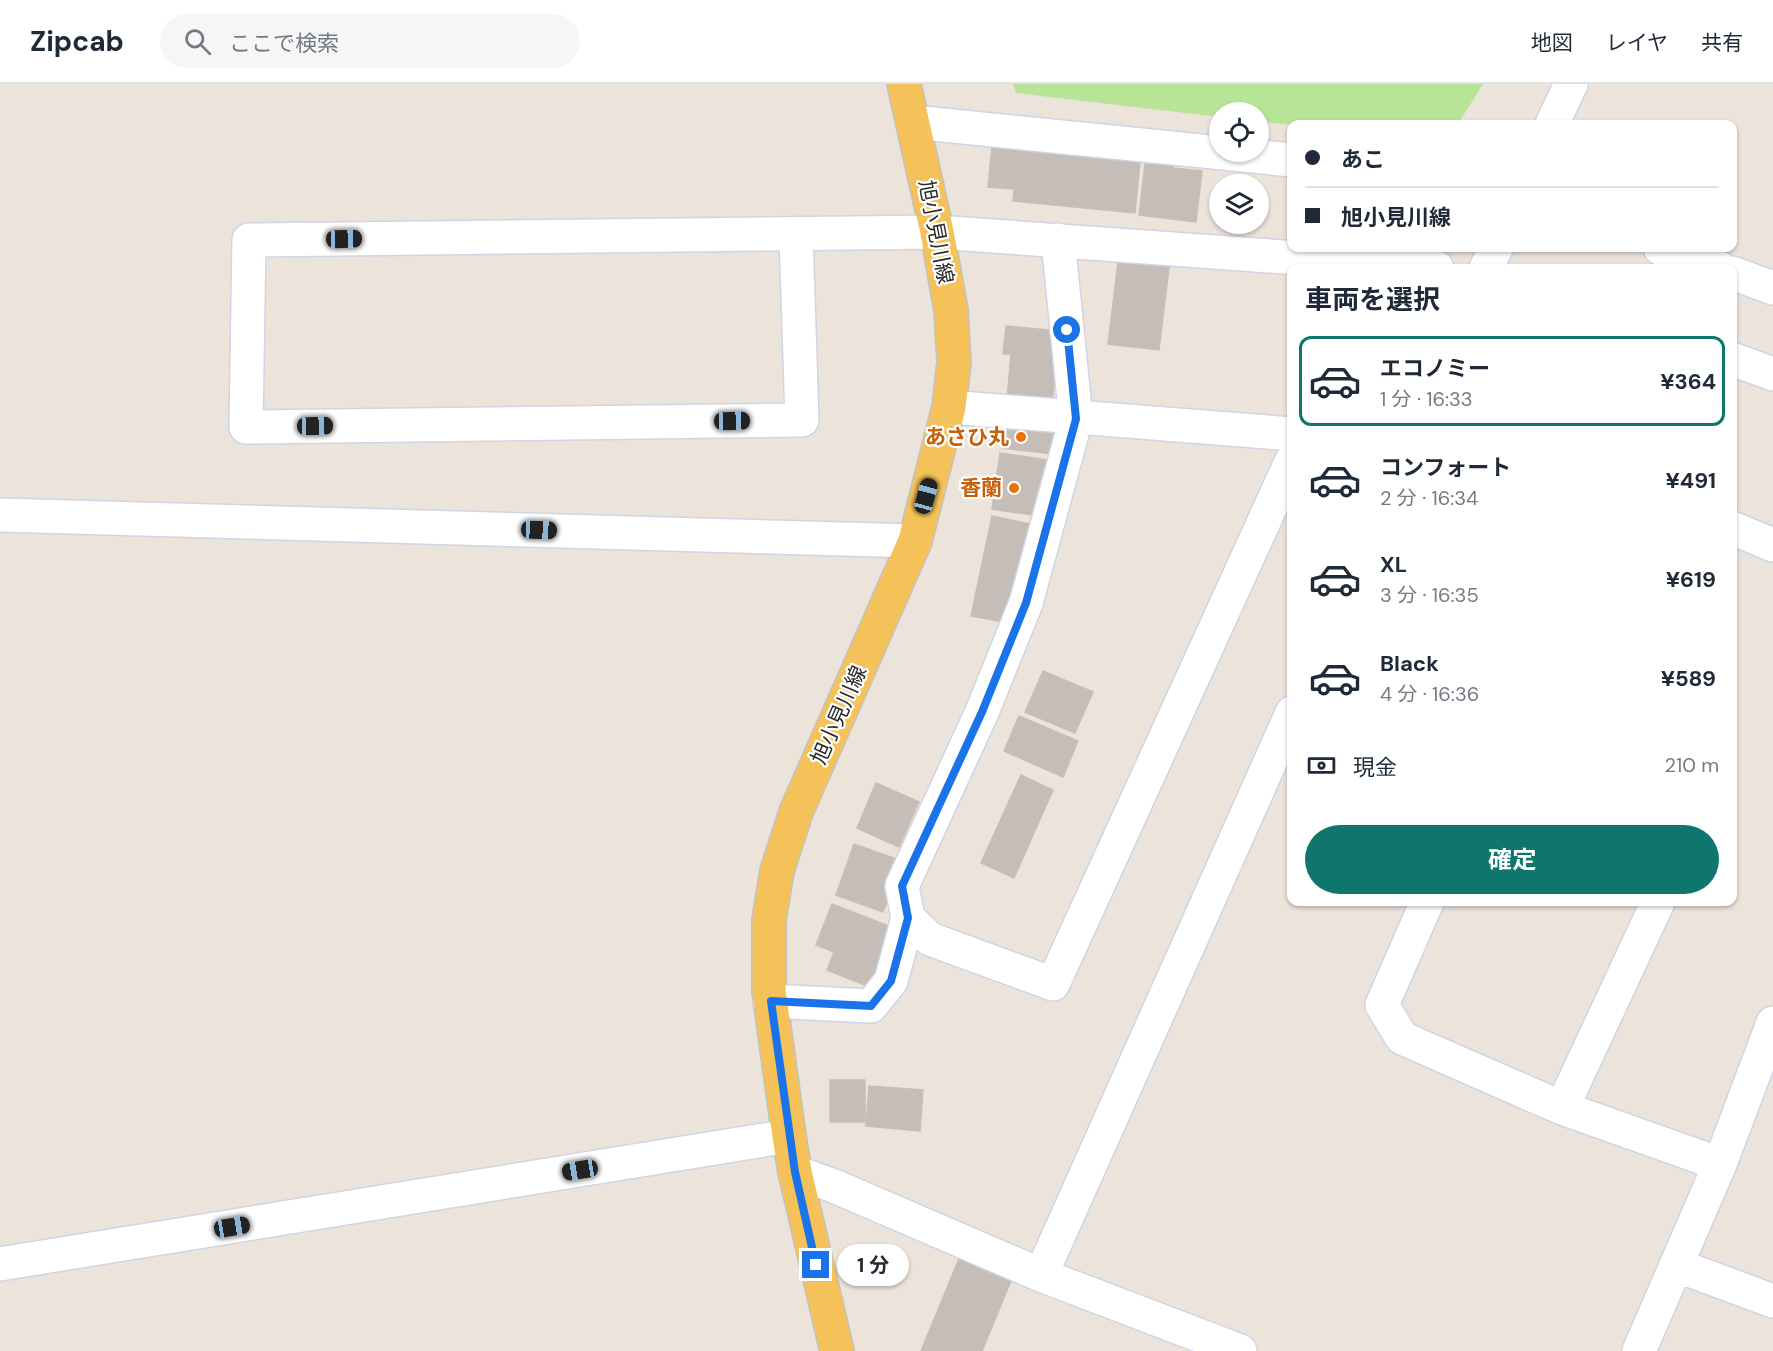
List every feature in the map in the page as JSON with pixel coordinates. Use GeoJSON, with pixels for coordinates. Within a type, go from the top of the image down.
{"type":"FeatureCollection","features":[{"type":"Feature","properties":{"kind":"main road","name":"旭小見川線"},"geometry":{"type":"LineString","coordinates":[[837,1351],[795,1172],[789,1136],[771,1001],[769,920],[777,871],[796,812],[915,541],[949,407],[954,362],[951,309],[937,232],[904,84]]}},
{"type":"Feature","properties":{"kind":"street"},"geometry":{"type":"LineString","coordinates":[[1554,120],[1571,84]]}},
{"type":"Feature","properties":{"kind":"street"},"geometry":{"type":"LineString","coordinates":[[913,122],[1287,159]]}},
{"type":"Feature","properties":{"kind":"street"},"geometry":{"type":"LineString","coordinates":[[796,234],[802,420],[246,427],[249,240],[937,232],[1383,264]]}},
{"type":"Feature","properties":{"kind":"street"},"geometry":{"type":"LineString","coordinates":[[771,1001],[871,1006],[891,981],[908,918],[902,886],[982,712],[1026,603],[1076,419],[1058,240]]}},
{"type":"Feature","properties":{"kind":"street"},"geometry":{"type":"LineString","coordinates":[[1672,252],[1707,264]]}},
{"type":"Feature","properties":{"kind":"street"},"geometry":{"type":"LineString","coordinates":[[1737,275],[1773,288]]}},
{"type":"Feature","properties":{"kind":"street"},"geometry":{"type":"LineString","coordinates":[[1737,361],[1773,374]]}},
{"type":"Feature","properties":{"kind":"street"},"geometry":{"type":"LineString","coordinates":[[949,407],[1076,419],[1287,434]]}},
{"type":"Feature","properties":{"kind":"street"},"geometry":{"type":"LineString","coordinates":[[908,918],[930,939],[1053,984],[1287,471]]}},
{"type":"Feature","properties":{"kind":"street"},"geometry":{"type":"LineString","coordinates":[[0,515],[915,541]]}},
{"type":"Feature","properties":{"kind":"street"},"geometry":{"type":"LineString","coordinates":[[1737,530],[1773,545]]}},
{"type":"Feature","properties":{"kind":"street"},"geometry":{"type":"LineString","coordinates":[[1041,1275],[1287,724]]}},
{"type":"Feature","properties":{"kind":"street"},"geometry":{"type":"LineString","coordinates":[[1425,906],[1382,1005],[1402,1038],[1562,1108],[1720,1164]]}},
{"type":"Feature","properties":{"kind":"street"},"geometry":{"type":"LineString","coordinates":[[1562,1108],[1656,906]]}},
{"type":"Feature","properties":{"kind":"street"},"geometry":{"type":"LineString","coordinates":[[1640,1351],[1720,1164],[1773,1023]]}},
{"type":"Feature","properties":{"kind":"street"},"geometry":{"type":"LineString","coordinates":[[0,1264],[789,1136]]}},
{"type":"Feature","properties":{"kind":"street"},"geometry":{"type":"LineString","coordinates":[[795,1172],[834,1186],[1041,1275],[1240,1351]]}},
{"type":"Feature","properties":{"kind":"street"},"geometry":{"type":"LineString","coordinates":[[1676,1265],[1773,1300]]}},
{"type":"Feature","properties":{"kind":"green space"},"geometry":{"type":"Polygon","coordinates":[[[1013,84],[1483,84],[1460,120],[1287,120],[1287,124],[1269,122],[1269,102],[1209,102],[1209,116],[1016,93],[1013,84]]]}},
{"type":"Feature","properties":{"kind":"building"},"geometry":{"type":"Polygon","coordinates":[[[993,136],[1141,151],[1135,213],[1013,201],[1014,189],[988,187],[993,136]]]}},
{"type":"Feature","properties":{"kind":"building"},"geometry":{"type":"Polygon","coordinates":[[[1151,152],[1175,155],[1173,168],[1202,171],[1196,222],[1139,215],[1145,164],[1149,165],[1151,152]]]}},
{"type":"Feature","properties":{"kind":"building"},"geometry":{"type":"Polygon","coordinates":[[[1119,254],[1170,260],[1159,350],[1108,344],[1119,254]]]}},
{"type":"Feature","properties":{"kind":"building"},"geometry":{"type":"Polygon","coordinates":[[[1006,326],[1059,331],[1052,404],[1007,400],[1011,354],[1003,354],[1006,326]]]}},
{"type":"Feature","properties":{"kind":"building"},"geometry":{"type":"Polygon","coordinates":[[[1006,423],[1055,429],[1053,454],[1002,448],[1006,423]]]}},
{"type":"Feature","properties":{"kind":"building"},"geometry":{"type":"Polygon","coordinates":[[[1000,453],[1047,460],[1039,516],[992,509],[1000,453]]]}},
{"type":"Feature","properties":{"kind":"building"},"geometry":{"type":"Polygon","coordinates":[[[992,516],[1035,525],[1014,624],[971,616],[992,516]]]}},
{"type":"Feature","properties":{"kind":"building"},"geometry":{"type":"Polygon","coordinates":[[[1043,671],[1093,692],[1075,733],[1025,712],[1043,671]]]}},
{"type":"Feature","properties":{"kind":"building"},"geometry":{"type":"Polygon","coordinates":[[[1019,716],[1078,741],[1063,777],[1004,751],[1019,716]]]}},
{"type":"Feature","properties":{"kind":"building"},"geometry":{"type":"Polygon","coordinates":[[[1021,775],[1053,790],[1014,878],[981,863],[1021,775]]]}},
{"type":"Feature","properties":{"kind":"building"},"geometry":{"type":"Polygon","coordinates":[[[876,783],[919,802],[899,847],[857,828],[876,783]]]}},
{"type":"Feature","properties":{"kind":"building"},"geometry":{"type":"Polygon","coordinates":[[[854,844],[902,861],[883,912],[836,895],[854,844]]]}},
{"type":"Feature","properties":{"kind":"building"},"geometry":{"type":"Polygon","coordinates":[[[832,904],[894,928],[870,987],[827,970],[834,952],[816,945],[832,904]]]}},
{"type":"Feature","properties":{"kind":"building"},"geometry":{"type":"Polygon","coordinates":[[[830,1080],[865,1080],[865,1122],[830,1122],[830,1080]]]}},
{"type":"Feature","properties":{"kind":"building"},"geometry":{"type":"Polygon","coordinates":[[[869,1086],[923,1090],[920,1131],[866,1126],[869,1086]]]}},
{"type":"Feature","properties":{"kind":"building"},"geometry":{"type":"Polygon","coordinates":[[[961,1254],[1013,1276],[982,1351],[921,1351],[961,1254]]]}},
{"type":"Feature","properties":{"kind":"place","name":"あさひ丸"},"geometry":{"type":"Point","coordinates":[1021,437]}},
{"type":"Feature","properties":{"kind":"place","name":"香蘭"},"geometry":{"type":"Point","coordinates":[1014,488]}},
{"type":"Feature","properties":{"kind":"route"},"geometry":{"type":"LineString","coordinates":[[816,1265],[795,1172],[771,1001],[871,1006],[891,981],[908,918],[902,886],[982,712],[1026,603],[1076,419],[1067,330]]}}]}
